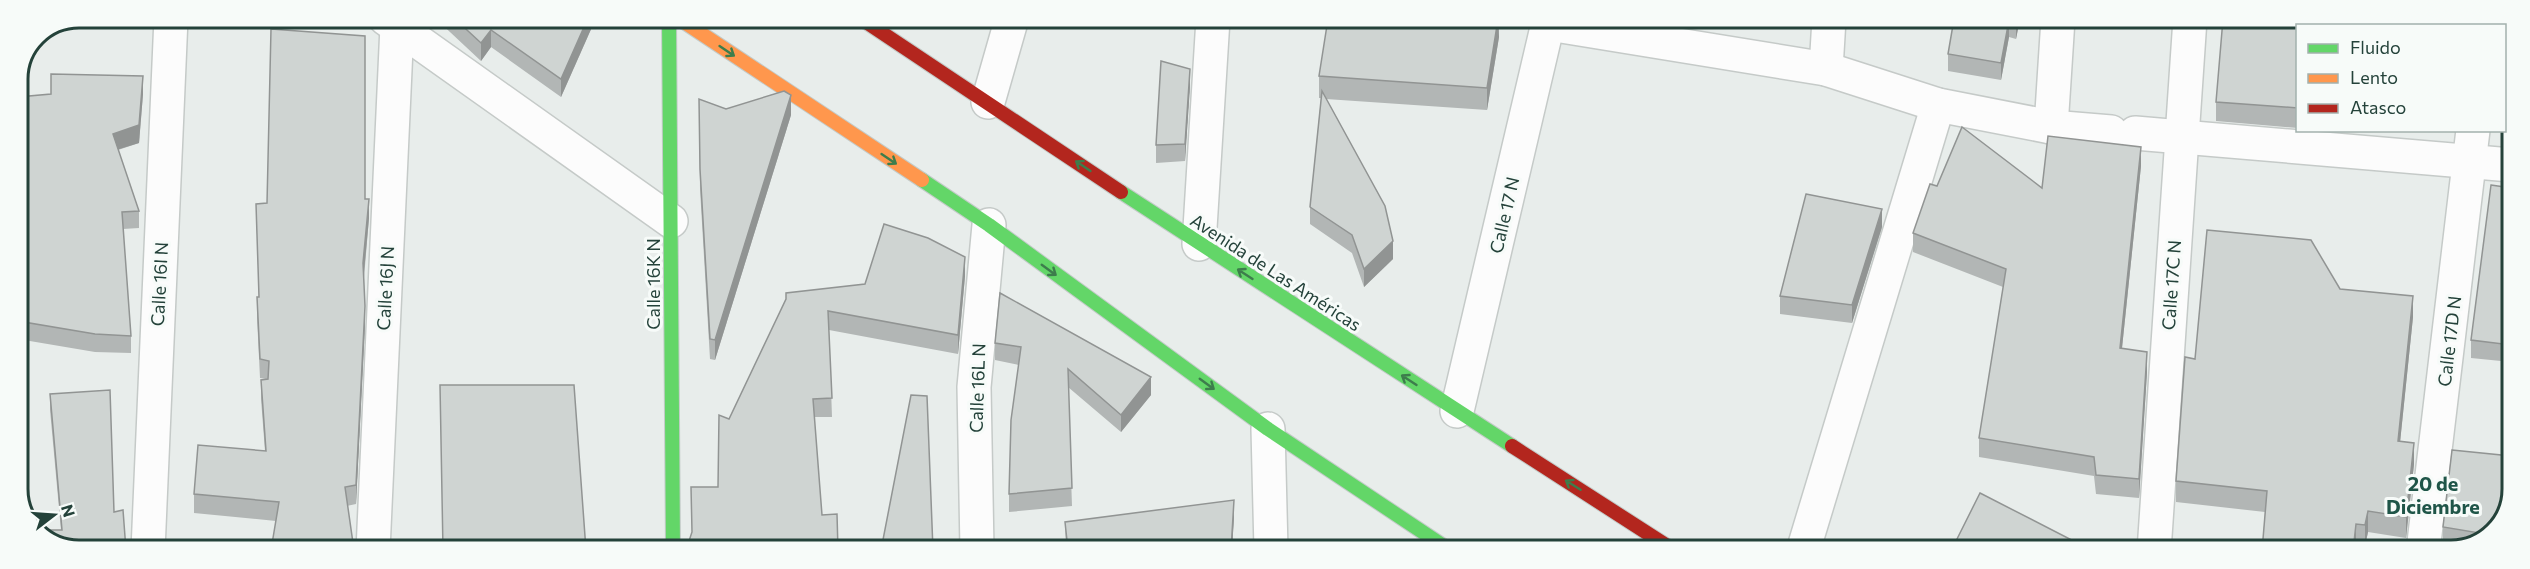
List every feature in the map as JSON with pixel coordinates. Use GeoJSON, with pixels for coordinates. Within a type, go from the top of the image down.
{"type":"FeatureCollection","features":[{"type":"Feature","properties":{"kind":"main road","name":"Calle 16K N"},"geometry":{"type":"LineString","coordinates":[[669,28],[673,540]]}},
{"type":"Feature","properties":{"kind":"main road"},"geometry":{"type":"LineString","coordinates":[[693,28],[989,225],[1268,429],[1436,540]]}},
{"type":"Feature","properties":{"kind":"main road","name":"Avenida de Las Américas"},"geometry":{"type":"LineString","coordinates":[[875,28],[1199,244],[1658,540]]}},
{"type":"Feature","properties":{"kind":"main road"},"geometry":{"type":"LineString","coordinates":[[1599,501],[1621,526],[1623,534]]}},
{"type":"Feature","properties":{"kind":"street","name":"Calle 16I N"},"geometry":{"type":"LineString","coordinates":[[148,540],[171,28]]}},
{"type":"Feature","properties":{"kind":"street","name":"Calle 16J N"},"geometry":{"type":"LineString","coordinates":[[372,540],[391,28]]}},
{"type":"Feature","properties":{"kind":"street"},"geometry":{"type":"LineString","coordinates":[[399,28],[671,221]]}},
{"type":"Feature","properties":{"kind":"street"},"geometry":{"type":"LineString","coordinates":[[988,102],[1009,28]]}},
{"type":"Feature","properties":{"kind":"street"},"geometry":{"type":"LineString","coordinates":[[1199,244],[1212,28]]}},
{"type":"Feature","properties":{"kind":"street","name":"Calle 17 N"},"geometry":{"type":"LineString","coordinates":[[1457,411],[1547,28]]}},
{"type":"Feature","properties":{"kind":"street"},"geometry":{"type":"LineString","coordinates":[[1589,28],[1826,69],[1938,105],[2051,127],[2181,136],[2472,145],[2501,160]]}},
{"type":"Feature","properties":{"kind":"street"},"geometry":{"type":"LineString","coordinates":[[1826,69],[1828,28]]}},
{"type":"Feature","properties":{"kind":"street"},"geometry":{"type":"LineString","coordinates":[[2051,127],[2057,28]]}},
{"type":"Feature","properties":{"kind":"street","name":"Calle 17C N"},"geometry":{"type":"LineString","coordinates":[[2155,540],[2189,28]]}},
{"type":"Feature","properties":{"kind":"street"},"geometry":{"type":"LineString","coordinates":[[1806,540],[1938,105]]}},
{"type":"Feature","properties":{"kind":"street","name":"Calle 17D N"},"geometry":{"type":"LineString","coordinates":[[2424,540],[2472,145]]}},
{"type":"Feature","properties":{"kind":"street","name":"Calle 16L N"},"geometry":{"type":"LineString","coordinates":[[976,540],[974,387],[989,225]]}},
{"type":"Feature","properties":{"kind":"street"},"geometry":{"type":"LineString","coordinates":[[1268,429],[1271,540]]}},
{"type":"Feature","properties":{"kind":"building"},"geometry":{"type":"Polygon","coordinates":[[[465,28],[584,28],[561,79],[491,30],[481,43],[465,28]]]}},
{"type":"Feature","properties":{"kind":"building"},"geometry":{"type":"Polygon","coordinates":[[[1327,28],[1497,28],[1487,88],[1319,76],[1327,28]]]}},
{"type":"Feature","properties":{"kind":"building"},"geometry":{"type":"Polygon","coordinates":[[[1952,28],[2008,28],[2001,63],[1948,54],[1952,28]]]}},
{"type":"Feature","properties":{"kind":"building"},"geometry":{"type":"Polygon","coordinates":[[[2222,28],[2296,28],[2296,108],[2216,102],[2222,28]]]}},
{"type":"Feature","properties":{"kind":"building"},"geometry":{"type":"Polygon","coordinates":[[[271,29],[365,36],[365,199],[369,199],[363,263],[365,306],[356,485],[345,487],[353,540],[273,540],[279,502],[194,494],[198,445],[266,451],[261,380],[268,379],[269,361],[260,359],[256,204],[267,203],[271,29]]]}},
{"type":"Feature","properties":{"kind":"building"},"geometry":{"type":"Polygon","coordinates":[[[1161,61],[1190,69],[1185,144],[1156,145],[1161,61]]]}},
{"type":"Feature","properties":{"kind":"building"},"geometry":{"type":"Polygon","coordinates":[[[51,74],[143,76],[139,125],[113,134],[139,211],[122,212],[131,336],[95,334],[29,323],[28,96],[51,94],[51,74]]]}},
{"type":"Feature","properties":{"kind":"building"},"geometry":{"type":"Polygon","coordinates":[[[784,91],[791,95],[715,340],[710,339],[700,169],[699,99],[726,109],[784,91]]]}},
{"type":"Feature","properties":{"kind":"building"},"geometry":{"type":"Polygon","coordinates":[[[1322,91],[1385,206],[1393,241],[1364,269],[1352,235],[1310,207],[1322,91]]]}},
{"type":"Feature","properties":{"kind":"building"},"geometry":{"type":"Polygon","coordinates":[[[1962,127],[2042,188],[2048,136],[2141,147],[2120,348],[2147,352],[2139,479],[2096,475],[2094,457],[1979,438],[2006,269],[1913,233],[1930,184],[1937,186],[1962,127]]]}},
{"type":"Feature","properties":{"kind":"building"},"geometry":{"type":"Polygon","coordinates":[[[2491,185],[2501,187],[2502,344],[2471,340],[2491,185]]]}},
{"type":"Feature","properties":{"kind":"building"},"geometry":{"type":"Polygon","coordinates":[[[1806,194],[1882,209],[1852,305],[1780,296],[1806,194]]]}},
{"type":"Feature","properties":{"kind":"building"},"geometry":{"type":"Polygon","coordinates":[[[884,224],[928,238],[965,257],[958,335],[828,311],[832,398],[813,399],[822,515],[837,514],[838,540],[689,540],[692,532],[691,487],[718,487],[719,415],[729,419],[786,299],[786,293],[865,284],[884,224]]]}},
{"type":"Feature","properties":{"kind":"building"},"geometry":{"type":"Polygon","coordinates":[[[2207,230],[2311,240],[2340,289],[2413,296],[2398,441],[2414,443],[2406,517],[2368,511],[2365,525],[2356,524],[2354,540],[2263,540],[2267,491],[2176,481],[2185,357],[2195,359],[2207,230]]]}},
{"type":"Feature","properties":{"kind":"building"},"geometry":{"type":"Polygon","coordinates":[[[1000,293],[1151,377],[1121,415],[1068,369],[1072,488],[1009,494],[1011,420],[1021,347],[995,343],[1000,293]]]}},
{"type":"Feature","properties":{"kind":"building"},"geometry":{"type":"Polygon","coordinates":[[[440,385],[574,385],[585,540],[443,540],[440,385]]]}},
{"type":"Feature","properties":{"kind":"building"},"geometry":{"type":"Polygon","coordinates":[[[110,390],[114,512],[123,510],[125,540],[70,540],[49,530],[62,530],[50,394],[110,390]]]}},
{"type":"Feature","properties":{"kind":"building"},"geometry":{"type":"Polygon","coordinates":[[[911,395],[927,396],[933,540],[883,540],[911,395]]]}},
{"type":"Feature","properties":{"kind":"building"},"geometry":{"type":"Polygon","coordinates":[[[2452,450],[2502,455],[2501,499],[2489,523],[2477,533],[2443,527],[2452,450]]]}},
{"type":"Feature","properties":{"kind":"building"},"geometry":{"type":"Polygon","coordinates":[[[1980,493],[2072,540],[1956,540],[1980,493]]]}},
{"type":"Feature","properties":{"kind":"building"},"geometry":{"type":"Polygon","coordinates":[[[1234,500],[1232,540],[1067,540],[1065,522],[1234,500]]]}},
{"type":"Feature","properties":{"kind":"traffic: fast"},"geometry":{"type":"LineString","coordinates":[[669,28],[673,540]]}},
{"type":"Feature","properties":{"kind":"traffic: fast"},"geometry":{"type":"LineString","coordinates":[[922,180],[989,225],[1268,429],[1434,540]]}},
{"type":"Feature","properties":{"kind":"traffic: fast"},"geometry":{"type":"LineString","coordinates":[[1121,192],[1512,446]]}},
{"type":"Feature","properties":{"kind":"traffic: slow"},"geometry":{"type":"LineString","coordinates":[[693,28],[922,180]]}},
{"type":"Feature","properties":{"kind":"traffic: jam"},"geometry":{"type":"LineString","coordinates":[[875,28],[1121,192]]}},
{"type":"Feature","properties":{"kind":"traffic: jam"},"geometry":{"type":"LineString","coordinates":[[1512,446],[1658,540]]}},
{"type":"Feature","properties":{"kind":"district","name":"20 de Diciembre"},"geometry":{"type":"Point","coordinates":[2433,494]}}]}
